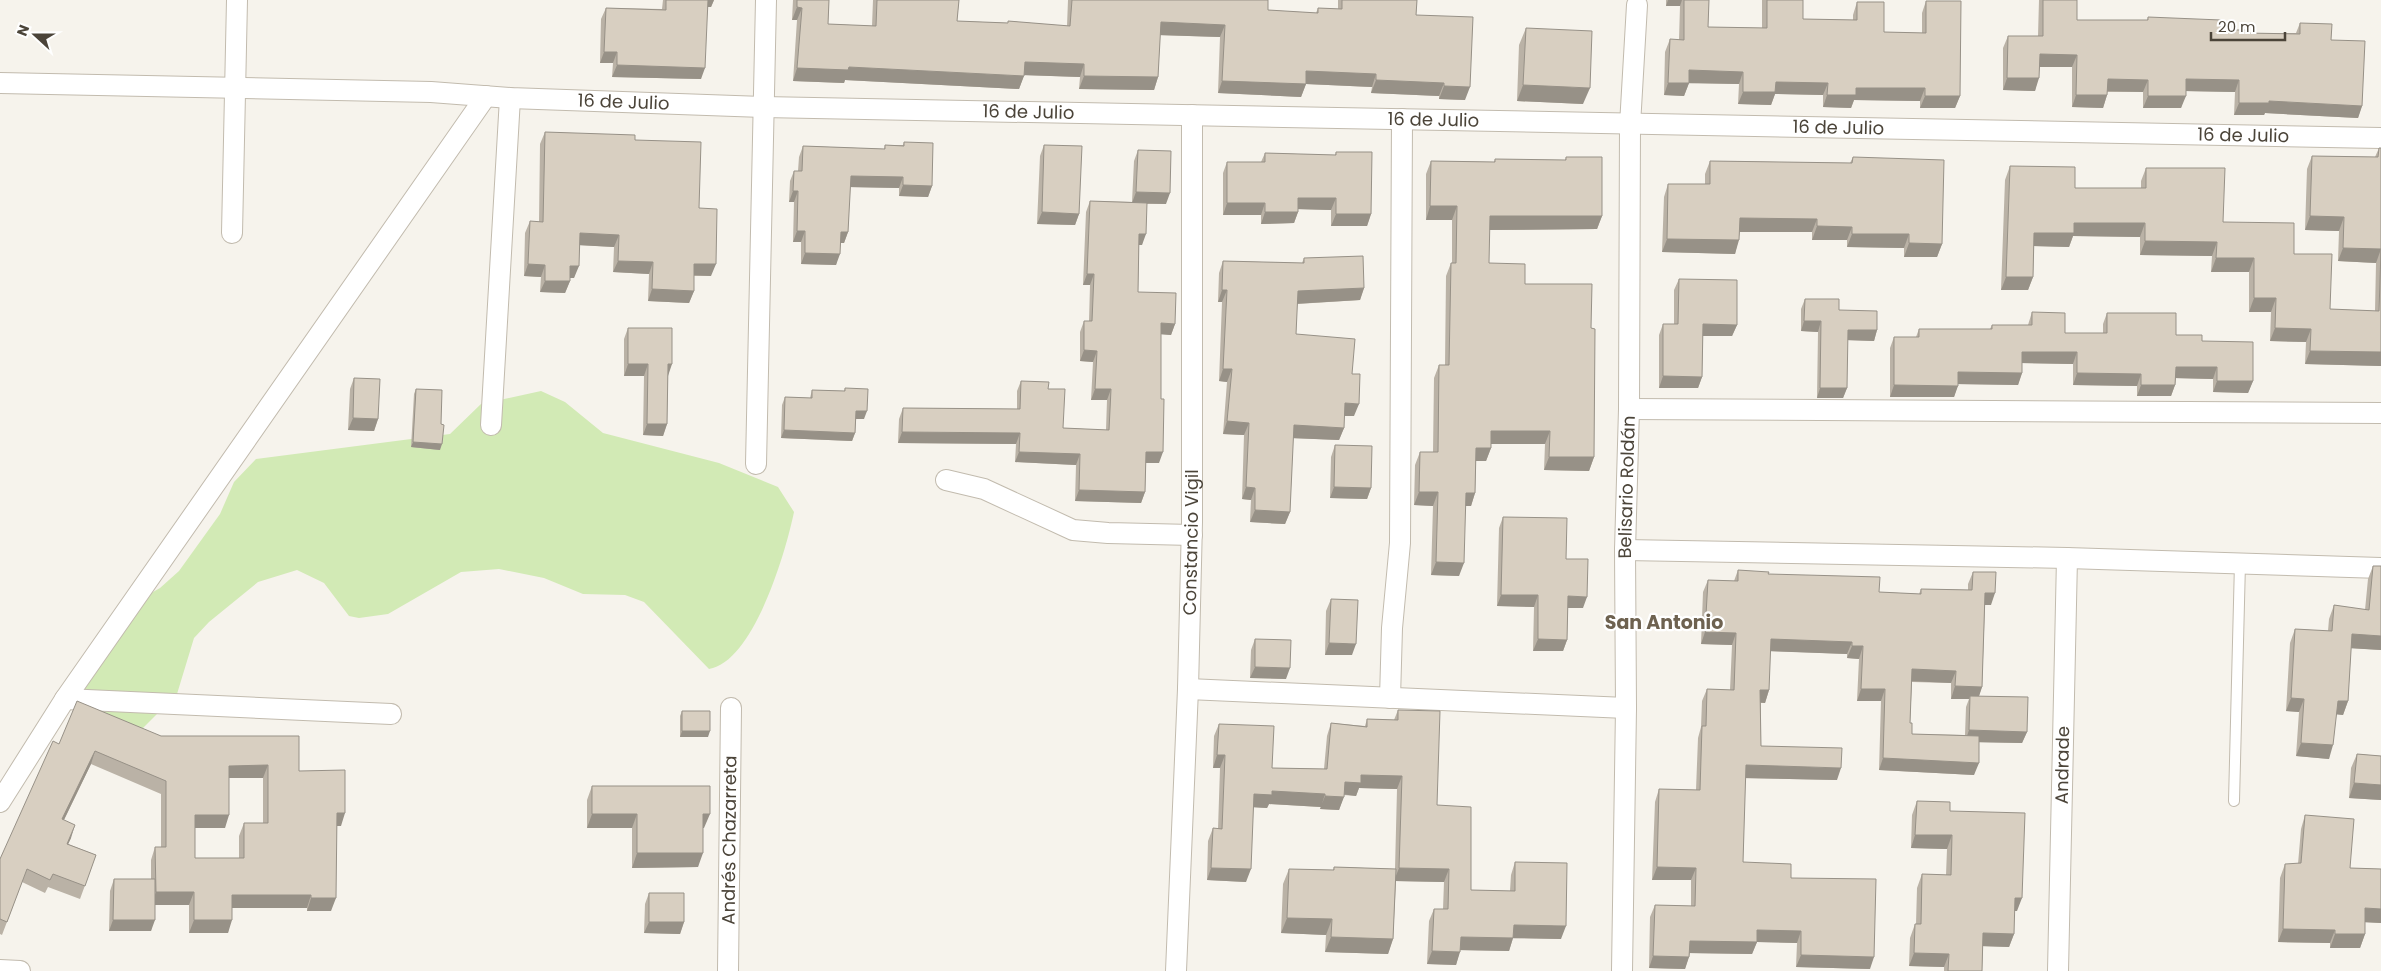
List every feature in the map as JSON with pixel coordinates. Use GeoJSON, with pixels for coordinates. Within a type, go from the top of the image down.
{"type":"FeatureCollection","features":[{"type":"Feature","properties":{"kind":"street"},"geometry":{"type":"LineString","coordinates":[[232,233],[237,0]]}},
{"type":"Feature","properties":{"kind":"street"},"geometry":{"type":"LineString","coordinates":[[756,464],[766,0]]}},
{"type":"Feature","properties":{"kind":"street","name":"Belisario Roldán"},"geometry":{"type":"LineString","coordinates":[[1622,971],[1626,708],[1625,550],[1629,409],[1630,125],[1637,5]]}},
{"type":"Feature","properties":{"kind":"street","name":"16 de Julio"},"geometry":{"type":"LineString","coordinates":[[0,83],[431,92],[510,98],[763,107],[2381,138]]}},
{"type":"Feature","properties":{"kind":"street"},"geometry":{"type":"LineString","coordinates":[[0,802],[65,699],[486,96]]}},
{"type":"Feature","properties":{"kind":"street"},"geometry":{"type":"LineString","coordinates":[[491,424],[510,98]]}},
{"type":"Feature","properties":{"kind":"street","name":"Constancio Vigil"},"geometry":{"type":"LineString","coordinates":[[1176,971],[1188,689],[1192,535],[1192,115]]}},
{"type":"Feature","properties":{"kind":"street"},"geometry":{"type":"LineString","coordinates":[[1390,698],[1392,628],[1400,543],[1402,119]]}},
{"type":"Feature","properties":{"kind":"street"},"geometry":{"type":"LineString","coordinates":[[1629,409],[2381,413]]}},
{"type":"Feature","properties":{"kind":"street"},"geometry":{"type":"LineString","coordinates":[[946,480],[984,489],[1073,530],[1108,533],[1192,535]]}},
{"type":"Feature","properties":{"kind":"street"},"geometry":{"type":"LineString","coordinates":[[1625,550],[2067,558],[2381,568]]}},
{"type":"Feature","properties":{"kind":"street","name":"Andrade"},"geometry":{"type":"LineString","coordinates":[[2058,971],[2067,558]]}},
{"type":"Feature","properties":{"kind":"street"},"geometry":{"type":"LineString","coordinates":[[1188,689],[1626,708]]}},
{"type":"Feature","properties":{"kind":"street"},"geometry":{"type":"LineString","coordinates":[[65,699],[391,714]]}},
{"type":"Feature","properties":{"kind":"street","name":"Andrés Chazarreta"},"geometry":{"type":"LineString","coordinates":[[728,971],[731,708]]}},
{"type":"Feature","properties":{"kind":"street"},"geometry":{"type":"LineString","coordinates":[[0,970],[20,971]]}},
{"type":"Feature","properties":{"kind":"lane"},"geometry":{"type":"LineString","coordinates":[[2234,801],[2240,563]]}},
{"type":"Feature","properties":{"kind":"green space"},"geometry":{"type":"Polygon","coordinates":[[[541,391],[565,402],[603,433],[719,463],[778,487],[794,512],[784,552],[754,627],[740,647],[725,662],[709,669],[644,602],[625,595],[583,594],[544,578],[499,569],[461,572],[388,614],[359,618],[349,616],[324,583],[297,570],[258,582],[209,622],[194,638],[177,694],[139,732],[75,703],[109,617],[160,588],[179,571],[220,514],[234,482],[256,459],[450,434],[481,404],[541,391]]]}},
{"type":"Feature","properties":{"kind":"building"},"geometry":{"type":"Polygon","coordinates":[[[666,0],[708,0],[705,68],[617,65],[617,52],[604,52],[606,8],[666,10],[666,0]]]}},
{"type":"Feature","properties":{"kind":"building"},"geometry":{"type":"Polygon","coordinates":[[[797,0],[829,0],[828,24],[876,26],[877,0],[959,0],[957,21],[1008,23],[1008,21],[1070,26],[1072,0],[1268,0],[1268,10],[1318,13],[1318,8],[1342,9],[1342,0],[1417,0],[1416,15],[1473,17],[1470,87],[1444,86],[1444,83],[1376,80],[1376,74],[1306,71],[1306,84],[1222,81],[1225,25],[1161,22],[1158,77],[1084,76],[1084,64],[1025,62],[1024,76],[849,67],[848,70],[797,68],[802,8],[797,7],[797,0]]]}},
{"type":"Feature","properties":{"kind":"building"},"geometry":{"type":"Polygon","coordinates":[[[1684,0],[1709,0],[1708,27],[1767,28],[1767,0],[1803,0],[1803,19],[1857,20],[1857,2],[1884,2],[1884,32],[1926,33],[1926,1],[1961,1],[1960,96],[1925,96],[1925,88],[1856,88],[1856,95],[1827,95],[1828,83],[1776,82],[1775,92],[1743,92],[1743,72],[1689,70],[1689,83],[1668,83],[1670,39],[1684,40],[1684,0]]]}},
{"type":"Feature","properties":{"kind":"building"},"geometry":{"type":"Polygon","coordinates":[[[2043,0],[2077,0],[2077,20],[2148,20],[2148,17],[2221,20],[2220,30],[2246,30],[2246,33],[2300,34],[2300,23],[2332,24],[2331,40],[2365,41],[2362,106],[2269,101],[2269,103],[2239,103],[2239,80],[2186,79],[2186,96],[2148,96],[2148,80],[2108,79],[2107,95],[2076,95],[2077,55],[2040,54],[2039,78],[2007,78],[2008,36],[2043,36],[2043,0]]]}},
{"type":"Feature","properties":{"kind":"building"},"geometry":{"type":"Polygon","coordinates":[[[1526,28],[1592,31],[1590,88],[1523,85],[1526,28]]]}},
{"type":"Feature","properties":{"kind":"building"},"geometry":{"type":"Polygon","coordinates":[[[545,132],[635,135],[635,140],[701,142],[699,208],[717,209],[716,264],[694,264],[694,291],[652,289],[653,262],[618,261],[619,235],[580,233],[579,266],[570,266],[570,281],[545,281],[545,265],[528,264],[530,221],[543,222],[545,132]]]}},
{"type":"Feature","properties":{"kind":"building"},"geometry":{"type":"Polygon","coordinates":[[[904,142],[933,143],[932,186],[903,185],[903,177],[851,176],[848,232],[841,232],[840,254],[805,253],[805,231],[797,231],[798,191],[793,191],[794,171],[802,171],[803,146],[885,149],[885,145],[904,146],[904,142]]]}},
{"type":"Feature","properties":{"kind":"building"},"geometry":{"type":"Polygon","coordinates":[[[1044,145],[1082,146],[1079,214],[1042,212],[1044,145]]]}},
{"type":"Feature","properties":{"kind":"building"},"geometry":{"type":"Polygon","coordinates":[[[2379,148],[2381,148],[2381,249],[2343,248],[2344,217],[2310,216],[2312,156],[2378,157],[2379,148]]]}},
{"type":"Feature","properties":{"kind":"building"},"geometry":{"type":"Polygon","coordinates":[[[1138,150],[1171,151],[1170,193],[1136,192],[1138,150]]]}},
{"type":"Feature","properties":{"kind":"building"},"geometry":{"type":"Polygon","coordinates":[[[1336,152],[1372,152],[1371,214],[1336,214],[1336,198],[1298,198],[1298,212],[1265,212],[1265,203],[1227,203],[1227,162],[1265,162],[1265,153],[1336,155],[1336,152]]]}},
{"type":"Feature","properties":{"kind":"building"},"geometry":{"type":"Polygon","coordinates":[[[1566,157],[1602,157],[1602,216],[1490,216],[1489,263],[1525,264],[1525,284],[1592,284],[1591,328],[1595,329],[1594,457],[1549,457],[1550,431],[1491,431],[1491,448],[1476,448],[1475,493],[1466,493],[1464,563],[1436,562],[1438,492],[1419,492],[1420,452],[1438,452],[1439,365],[1449,365],[1451,263],[1456,263],[1457,206],[1430,206],[1431,161],[1495,162],[1495,159],[1566,160],[1566,157]]]}},
{"type":"Feature","properties":{"kind":"building"},"geometry":{"type":"Polygon","coordinates":[[[1853,157],[1944,160],[1942,244],[1909,243],[1909,234],[1852,234],[1852,227],[1817,226],[1817,219],[1740,218],[1739,240],[1667,239],[1668,184],[1710,184],[1710,161],[1852,163],[1853,157]]]}},
{"type":"Feature","properties":{"kind":"building"},"geometry":{"type":"Polygon","coordinates":[[[2010,166],[2075,167],[2075,188],[2146,188],[2146,168],[2225,168],[2223,222],[2294,223],[2294,254],[2332,254],[2330,309],[2379,311],[2381,250],[2381,352],[2310,351],[2311,329],[2275,328],[2276,298],[2254,298],[2254,258],[2216,258],[2217,242],[2145,241],[2145,223],[2074,223],[2074,233],[2034,233],[2033,277],[2006,277],[2010,166]]]}},
{"type":"Feature","properties":{"kind":"building"},"geometry":{"type":"Polygon","coordinates":[[[1090,201],[1147,203],[1146,234],[1139,234],[1138,292],[1176,293],[1175,324],[1161,323],[1161,399],[1164,399],[1163,452],[1146,452],[1145,492],[1079,490],[1080,454],[1019,452],[1020,433],[902,432],[903,408],[1020,409],[1021,381],[1049,382],[1048,389],[1065,389],[1063,428],[1109,430],[1111,389],[1095,389],[1097,351],[1084,350],[1084,321],[1092,321],[1094,274],[1087,274],[1090,201]]]}},
{"type":"Feature","properties":{"kind":"building"},"geometry":{"type":"Polygon","coordinates":[[[1363,256],[1364,288],[1298,291],[1296,334],[1355,339],[1352,374],[1360,374],[1359,404],[1345,403],[1344,428],[1294,425],[1290,512],[1255,510],[1255,488],[1246,487],[1249,423],[1227,421],[1232,369],[1223,369],[1227,290],[1222,290],[1223,261],[1304,263],[1304,258],[1363,256]]]}},
{"type":"Feature","properties":{"kind":"building"},"geometry":{"type":"Polygon","coordinates":[[[1679,279],[1737,280],[1737,325],[1703,324],[1702,377],[1663,376],[1663,324],[1678,324],[1679,279]]]}},
{"type":"Feature","properties":{"kind":"building"},"geometry":{"type":"Polygon","coordinates":[[[1805,299],[1839,299],[1839,310],[1877,311],[1877,330],[1848,330],[1847,388],[1820,388],[1821,321],[1804,321],[1805,299]]]}},
{"type":"Feature","properties":{"kind":"building"},"geometry":{"type":"Polygon","coordinates":[[[2032,312],[2065,313],[2065,333],[2107,333],[2107,313],[2176,313],[2176,335],[2202,335],[2202,341],[2253,342],[2253,381],[2217,381],[2217,367],[2176,367],[2175,385],[2141,385],[2141,374],[2077,373],[2077,352],[2022,352],[2022,373],[1958,372],[1958,386],[1894,385],[1894,337],[1919,337],[1919,329],[1992,329],[1992,325],[2032,325],[2032,312]]]}},
{"type":"Feature","properties":{"kind":"building"},"geometry":{"type":"Polygon","coordinates":[[[628,328],[672,328],[672,364],[668,364],[667,424],[647,424],[648,364],[628,364],[628,328]]]}},
{"type":"Feature","properties":{"kind":"building"},"geometry":{"type":"Polygon","coordinates":[[[354,378],[380,379],[378,419],[353,418],[354,378]]]}},
{"type":"Feature","properties":{"kind":"building"},"geometry":{"type":"Polygon","coordinates":[[[845,388],[868,389],[867,411],[856,411],[855,433],[784,430],[785,397],[812,398],[812,390],[845,391],[845,388]]]}},
{"type":"Feature","properties":{"kind":"building"},"geometry":{"type":"Polygon","coordinates":[[[416,389],[442,390],[441,424],[444,425],[442,444],[413,442],[416,389]]]}},
{"type":"Feature","properties":{"kind":"building"},"geometry":{"type":"Polygon","coordinates":[[[1335,445],[1372,446],[1371,488],[1334,487],[1335,445]]]}},
{"type":"Feature","properties":{"kind":"building"},"geometry":{"type":"Polygon","coordinates":[[[1503,517],[1567,518],[1566,559],[1588,559],[1587,597],[1568,596],[1567,640],[1538,639],[1538,595],[1501,595],[1503,517]]]}},
{"type":"Feature","properties":{"kind":"building"},"geometry":{"type":"Polygon","coordinates":[[[2373,566],[2381,566],[2381,636],[2352,634],[2348,701],[2338,701],[2333,745],[2301,743],[2304,699],[2291,698],[2295,629],[2332,631],[2334,605],[2369,610],[2373,566]]]}},
{"type":"Feature","properties":{"kind":"building"},"geometry":{"type":"Polygon","coordinates":[[[1738,570],[1769,572],[1768,574],[1880,577],[1879,592],[1921,594],[1921,589],[1972,590],[1973,572],[1996,572],[1995,593],[1985,593],[1982,687],[1955,686],[1956,671],[1912,669],[1910,723],[1912,723],[1912,734],[1979,736],[1979,763],[1883,758],[1885,689],[1861,689],[1863,646],[1852,646],[1852,642],[1771,639],[1769,690],[1760,690],[1761,746],[1842,748],[1841,768],[1746,765],[1743,862],[1791,864],[1791,878],[1876,879],[1874,957],[1801,955],[1801,931],[1757,930],[1757,942],[1690,941],[1689,957],[1653,956],[1655,905],[1695,906],[1696,868],[1657,867],[1659,789],[1700,790],[1702,726],[1706,726],[1707,689],[1734,690],[1736,633],[1705,632],[1708,580],[1738,581],[1738,570]]]}},
{"type":"Feature","properties":{"kind":"building"},"geometry":{"type":"Polygon","coordinates":[[[1331,599],[1358,600],[1356,644],[1329,643],[1331,599]]]}},
{"type":"Feature","properties":{"kind":"building"},"geometry":{"type":"Polygon","coordinates":[[[1255,639],[1291,640],[1290,668],[1255,667],[1255,639]]]}},
{"type":"Feature","properties":{"kind":"building"},"geometry":{"type":"Polygon","coordinates":[[[1970,696],[2028,697],[2027,732],[1969,730],[1970,696]]]}},
{"type":"Feature","properties":{"kind":"building"},"geometry":{"type":"Polygon","coordinates":[[[77,701],[161,736],[299,736],[299,771],[345,770],[345,813],[337,813],[336,898],[311,898],[311,895],[232,895],[232,920],[194,920],[194,892],[156,892],[155,847],[166,847],[166,781],[95,751],[62,819],[75,825],[67,844],[96,855],[85,886],[53,874],[50,880],[27,869],[7,922],[0,919],[0,859],[53,741],[59,744],[77,701]],[[268,765],[229,766],[229,815],[195,815],[195,858],[244,858],[244,823],[268,823],[268,765]]]}},
{"type":"Feature","properties":{"kind":"building"},"geometry":{"type":"Polygon","coordinates":[[[1398,710],[1440,711],[1437,805],[1471,807],[1471,890],[1515,891],[1515,862],[1567,863],[1566,926],[1514,925],[1513,938],[1461,937],[1460,952],[1432,951],[1434,909],[1448,909],[1449,869],[1399,868],[1402,776],[1361,775],[1361,783],[1345,782],[1344,797],[1272,791],[1272,795],[1254,794],[1251,869],[1211,868],[1213,828],[1222,829],[1225,755],[1217,755],[1219,724],[1274,726],[1272,768],[1327,769],[1331,723],[1367,727],[1367,719],[1398,720],[1398,710]]]}},
{"type":"Feature","properties":{"kind":"building"},"geometry":{"type":"Polygon","coordinates":[[[682,711],[710,711],[710,731],[682,731],[682,711]]]}},
{"type":"Feature","properties":{"kind":"building"},"geometry":{"type":"Polygon","coordinates":[[[2357,754],[2381,756],[2381,785],[2354,783],[2357,754]]]}},
{"type":"Feature","properties":{"kind":"building"},"geometry":{"type":"Polygon","coordinates":[[[592,786],[710,786],[710,814],[703,814],[703,853],[637,853],[637,814],[592,814],[592,786]]]}},
{"type":"Feature","properties":{"kind":"building"},"geometry":{"type":"Polygon","coordinates":[[[1917,801],[1950,802],[1950,811],[2025,813],[2022,898],[2015,898],[2014,934],[1983,933],[1982,971],[1948,971],[1949,954],[1914,953],[1915,924],[1921,924],[1922,874],[1951,875],[1952,835],[1915,835],[1917,801]]]}},
{"type":"Feature","properties":{"kind":"building"},"geometry":{"type":"Polygon","coordinates":[[[2305,815],[2354,819],[2350,868],[2381,869],[2381,909],[2365,908],[2365,934],[2335,934],[2335,930],[2283,929],[2285,864],[2301,863],[2305,815]]]}},
{"type":"Feature","properties":{"kind":"building"},"geometry":{"type":"Polygon","coordinates":[[[1334,867],[1396,869],[1393,939],[1331,937],[1332,919],[1287,918],[1289,869],[1334,870],[1334,867]]]}},
{"type":"Feature","properties":{"kind":"building"},"geometry":{"type":"Polygon","coordinates":[[[114,879],[155,879],[155,920],[113,920],[114,879]]]}},
{"type":"Feature","properties":{"kind":"building"},"geometry":{"type":"Polygon","coordinates":[[[649,893],[684,893],[684,922],[649,922],[649,893]]]}},
{"type":"Feature","properties":{"kind":"district","name":"San Antonio"},"geometry":{"type":"Point","coordinates":[1664,622]}}]}
